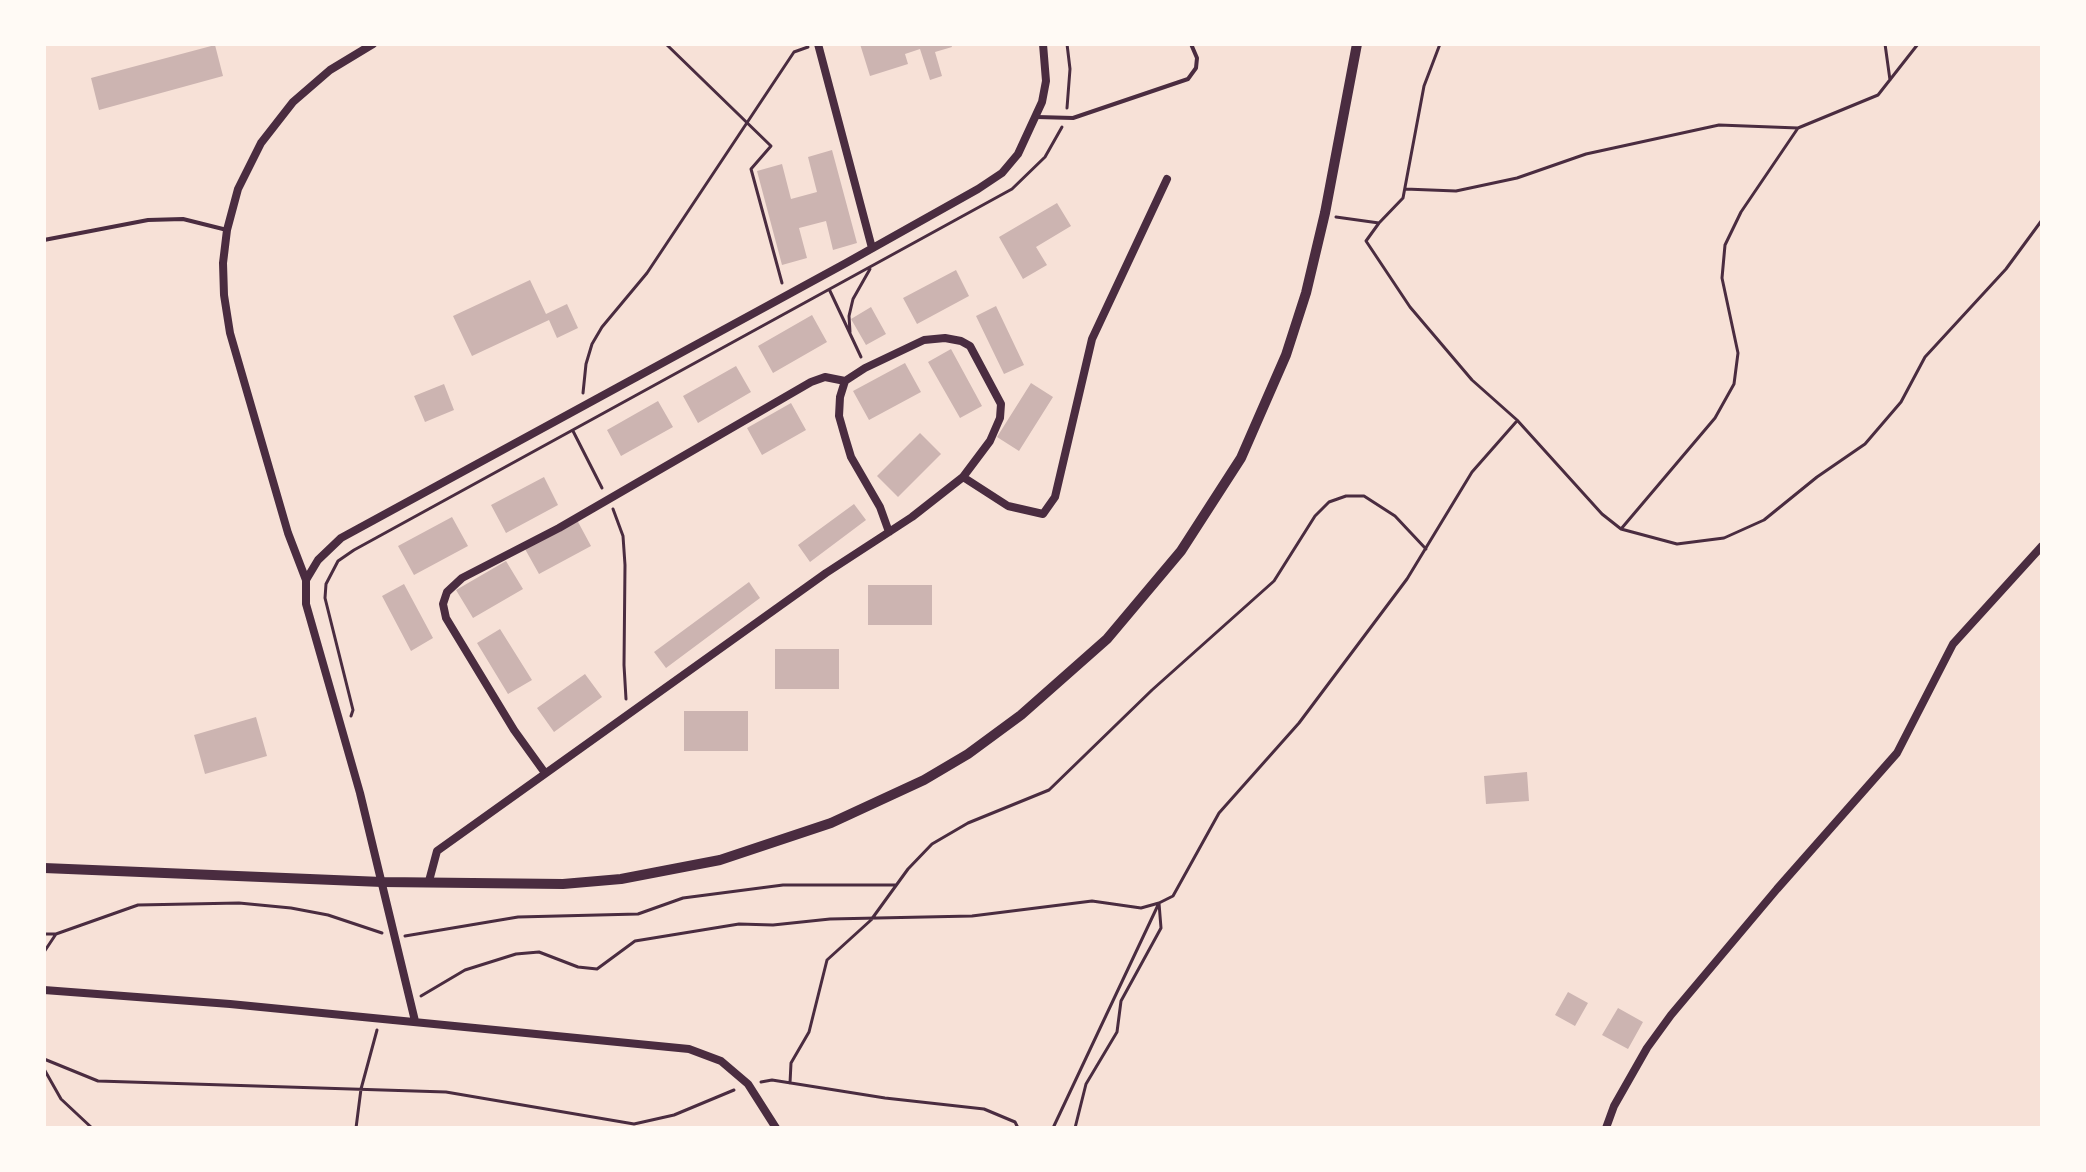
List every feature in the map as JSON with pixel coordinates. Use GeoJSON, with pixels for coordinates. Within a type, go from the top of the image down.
{"type":"FeatureCollection","features":[{"type":"Feature","properties":{"kind":"street"},"geometry":{"type":"LineString","coordinates":[[373,44],[330,70],[293,102],[261,143],[238,189],[227,230],[223,263],[224,295],[230,333],[288,533],[306,580],[306,604],[345,739],[415,1021]]}},
{"type":"Feature","properties":{"kind":"street"},"geometry":{"type":"LineString","coordinates":[[818,44],[872,248]]}},
{"type":"Feature","properties":{"kind":"street"},"geometry":{"type":"LineString","coordinates":[[306,580],[318,560],[341,538],[786,296],[1002,173],[1018,154],[1037,117],[1046,81],[1043,44]]}},
{"type":"Feature","properties":{"kind":"street"},"geometry":{"type":"LineString","coordinates":[[44,868],[382,882],[578,883],[633,878],[720,860],[818,828],[924,780],[968,754],[1010,723],[1107,639],[1172,563],[1215,502],[1241,458],[1286,355],[1313,266],[1357,44]]}},
{"type":"Feature","properties":{"kind":"street"},"geometry":{"type":"LineString","coordinates":[[963,477],[1008,506],[1043,514],[1055,497],[1092,339],[1167,179]]}},
{"type":"Feature","properties":{"kind":"street"},"geometry":{"type":"LineString","coordinates":[[429,881],[437,851],[826,573],[889,532],[950,490],[963,477],[990,441],[1000,418],[1001,404],[970,346],[961,341],[945,338],[924,340],[845,381],[839,416],[845,437],[851,457],[880,507],[889,532]]}},
{"type":"Feature","properties":{"kind":"street"},"geometry":{"type":"LineString","coordinates":[[545,773],[514,730],[446,618],[443,604],[447,592],[462,578],[608,500],[811,382],[825,377],[845,381]]}},
{"type":"Feature","properties":{"kind":"street"},"geometry":{"type":"LineString","coordinates":[[1606,1128],[1620,1094],[1671,1015],[1897,753],[1953,644],[2042,546]]}},
{"type":"Feature","properties":{"kind":"street"},"geometry":{"type":"LineString","coordinates":[[44,990],[415,1021],[689,1049],[721,1061],[748,1084],[776,1127]]}},
{"type":"Feature","properties":{"kind":"lane"},"geometry":{"type":"LineString","coordinates":[[352,44],[357,53]]}},
{"type":"Feature","properties":{"kind":"lane"},"geometry":{"type":"LineString","coordinates":[[1037,117],[1065,118],[1089,113],[1188,79],[1196,68],[1197,58],[1191,44]]}},
{"type":"Feature","properties":{"kind":"lane"},"geometry":{"type":"LineString","coordinates":[[44,240],[148,220],[183,219],[227,230]]}},
{"type":"Feature","properties":{"kind":"path"},"geometry":{"type":"LineString","coordinates":[[666,44],[771,146],[751,169],[786,296]]}},
{"type":"Feature","properties":{"kind":"path"},"geometry":{"type":"LineString","coordinates":[[584,425],[583,383],[592,344],[640,283],[794,52],[818,44]]}},
{"type":"Feature","properties":{"kind":"path"},"geometry":{"type":"LineString","coordinates":[[345,739],[353,710],[325,598],[331,570],[338,561],[1012,189],[1045,157],[1065,118],[1070,69],[1067,44]]}},
{"type":"Feature","properties":{"kind":"path"},"geometry":{"type":"LineString","coordinates":[[1440,44],[1424,86],[1403,198],[1366,241],[1410,307],[1472,380],[1517,420],[1602,514],[1621,529],[1677,544],[1724,538],[1764,520],[1817,477],[1865,444],[1901,402],[1925,357],[2006,269],[2042,220]]}},
{"type":"Feature","properties":{"kind":"path"},"geometry":{"type":"LineString","coordinates":[[1885,44],[1890,81]]}},
{"type":"Feature","properties":{"kind":"path"},"geometry":{"type":"LineString","coordinates":[[1405,189],[1456,191],[1502,182],[1586,154],[1719,125],[1798,128],[1878,95],[1918,44]]}},
{"type":"Feature","properties":{"kind":"path"},"geometry":{"type":"LineString","coordinates":[[1621,529],[1715,418],[1734,384],[1738,353],[1722,278],[1725,245],[1741,212],[1798,128]]}},
{"type":"Feature","properties":{"kind":"path"},"geometry":{"type":"LineString","coordinates":[[1325,213],[1344,220],[1379,223]]}},
{"type":"Feature","properties":{"kind":"path"},"geometry":{"type":"LineString","coordinates":[[850,332],[849,316],[853,299],[872,267],[872,248]]}},
{"type":"Feature","properties":{"kind":"path"},"geometry":{"type":"LineString","coordinates":[[829,290],[865,368]]}},
{"type":"Feature","properties":{"kind":"path"},"geometry":{"type":"LineString","coordinates":[[410,1001],[465,970],[516,954],[539,952],[578,967],[597,969],[635,941],[739,924],[787,925],[830,919],[1005,914],[1092,901],[1141,908],[1173,896],[1219,813],[1299,723],[1407,579],[1472,472],[1517,420]]}},
{"type":"Feature","properties":{"kind":"path"},"geometry":{"type":"LineString","coordinates":[[573,431],[623,536],[624,665],[629,714]]}},
{"type":"Feature","properties":{"kind":"path"},"geometry":{"type":"LineString","coordinates":[[790,1083],[791,1063],[809,1032],[827,960],[871,920],[896,885],[932,844],[968,823],[1049,790],[1152,690],[1274,581],[1315,516],[1329,502],[1346,496],[1364,496],[1395,516],[1426,549]]}},
{"type":"Feature","properties":{"kind":"path"},"geometry":{"type":"LineString","coordinates":[[44,934],[56,934],[138,905],[239,903],[291,908],[328,915],[394,937],[518,917],[638,914],[683,898],[783,885],[896,885]]}},
{"type":"Feature","properties":{"kind":"path"},"geometry":{"type":"LineString","coordinates":[[1053,1128],[1159,903]]}},
{"type":"Feature","properties":{"kind":"path"},"geometry":{"type":"LineString","coordinates":[[1075,1128],[1086,1084],[1117,1032],[1121,1001],[1161,928],[1159,903]]}},
{"type":"Feature","properties":{"kind":"path"},"geometry":{"type":"LineString","coordinates":[[44,952],[56,934]]}},
{"type":"Feature","properties":{"kind":"path"},"geometry":{"type":"LineString","coordinates":[[356,1128],[361,1089],[381,1019]]}},
{"type":"Feature","properties":{"kind":"path"},"geometry":{"type":"LineString","coordinates":[[44,1059],[98,1081],[446,1092],[634,1124],[674,1115],[748,1084],[772,1080],[984,1109],[1015,1122],[1018,1128]]}},
{"type":"Feature","properties":{"kind":"path"},"geometry":{"type":"LineString","coordinates":[[44,1069],[61,1099],[92,1128]]}},
{"type":"Feature","properties":{"kind":"building"},"geometry":{"type":"Polygon","coordinates":[[[860,44],[951,44],[952,47],[935,52],[942,76],[930,80],[920,49],[905,54],[908,64],[870,76],[860,44]]]}},
{"type":"Feature","properties":{"kind":"building"},"geometry":{"type":"Polygon","coordinates":[[[215,45],[223,76],[99,110],[91,78],[215,45]]]}},
{"type":"Feature","properties":{"kind":"building"},"geometry":{"type":"Polygon","coordinates":[[[832,150],[857,243],[833,250],[826,221],[799,228],[807,258],[782,265],[757,171],[782,164],[791,199],[817,192],[808,157],[832,150]]]}},
{"type":"Feature","properties":{"kind":"building"},"geometry":{"type":"Polygon","coordinates":[[[1057,203],[1071,226],[1036,247],[1047,265],[1023,279],[999,237],[1057,203]]]}},
{"type":"Feature","properties":{"kind":"building"},"geometry":{"type":"Polygon","coordinates":[[[956,270],[969,296],[917,324],[903,298],[956,270]]]}},
{"type":"Feature","properties":{"kind":"building"},"geometry":{"type":"Polygon","coordinates":[[[530,280],[546,314],[567,304],[578,328],[557,338],[549,320],[472,356],[453,316],[530,280]]]}},
{"type":"Feature","properties":{"kind":"building"},"geometry":{"type":"Polygon","coordinates":[[[996,306],[1024,365],[1004,374],[976,316],[996,306]]]}},
{"type":"Feature","properties":{"kind":"building"},"geometry":{"type":"Polygon","coordinates":[[[871,307],[886,334],[866,345],[851,319],[871,307]]]}},
{"type":"Feature","properties":{"kind":"building"},"geometry":{"type":"Polygon","coordinates":[[[812,315],[827,342],[773,373],[758,346],[812,315]]]}},
{"type":"Feature","properties":{"kind":"building"},"geometry":{"type":"Polygon","coordinates":[[[951,349],[982,406],[960,418],[928,362],[951,349]]]}},
{"type":"Feature","properties":{"kind":"building"},"geometry":{"type":"Polygon","coordinates":[[[905,363],[921,392],[869,420],[853,391],[905,363]]]}},
{"type":"Feature","properties":{"kind":"building"},"geometry":{"type":"Polygon","coordinates":[[[736,366],[751,392],[698,423],[683,396],[736,366]]]}},
{"type":"Feature","properties":{"kind":"building"},"geometry":{"type":"Polygon","coordinates":[[[1031,383],[1053,397],[1019,451],[997,437],[1031,383]]]}},
{"type":"Feature","properties":{"kind":"building"},"geometry":{"type":"Polygon","coordinates":[[[444,384],[454,410],[425,422],[414,396],[444,384]]]}},
{"type":"Feature","properties":{"kind":"building"},"geometry":{"type":"Polygon","coordinates":[[[658,401],[673,427],[621,456],[607,430],[658,401]]]}},
{"type":"Feature","properties":{"kind":"building"},"geometry":{"type":"Polygon","coordinates":[[[791,403],[806,430],[762,455],[747,428],[791,403]]]}},
{"type":"Feature","properties":{"kind":"building"},"geometry":{"type":"Polygon","coordinates":[[[920,433],[941,454],[898,497],[877,476],[920,433]]]}},
{"type":"Feature","properties":{"kind":"building"},"geometry":{"type":"Polygon","coordinates":[[[544,477],[558,505],[506,533],[491,505],[544,477]]]}},
{"type":"Feature","properties":{"kind":"building"},"geometry":{"type":"Polygon","coordinates":[[[854,504],[866,520],[810,562],[798,545],[854,504]]]}},
{"type":"Feature","properties":{"kind":"building"},"geometry":{"type":"Polygon","coordinates":[[[452,517],[468,546],[414,575],[398,546],[452,517]]]}},
{"type":"Feature","properties":{"kind":"building"},"geometry":{"type":"Polygon","coordinates":[[[577,520],[591,546],[539,574],[525,549],[577,520]]]}},
{"type":"Feature","properties":{"kind":"building"},"geometry":{"type":"Polygon","coordinates":[[[506,561],[523,589],[473,618],[456,590],[506,561]]]}},
{"type":"Feature","properties":{"kind":"building"},"geometry":{"type":"Polygon","coordinates":[[[749,582],[760,598],[666,668],[654,652],[749,582]]]}},
{"type":"Feature","properties":{"kind":"building"},"geometry":{"type":"Polygon","coordinates":[[[404,584],[433,638],[411,651],[382,596],[404,584]]]}},
{"type":"Feature","properties":{"kind":"building"},"geometry":{"type":"Polygon","coordinates":[[[868,585],[932,585],[932,625],[868,625],[868,585]]]}},
{"type":"Feature","properties":{"kind":"building"},"geometry":{"type":"Polygon","coordinates":[[[500,629],[532,680],[508,694],[477,643],[500,629]]]}},
{"type":"Feature","properties":{"kind":"building"},"geometry":{"type":"Polygon","coordinates":[[[775,649],[839,649],[839,689],[775,689],[775,649]]]}},
{"type":"Feature","properties":{"kind":"building"},"geometry":{"type":"Polygon","coordinates":[[[585,674],[602,697],[554,732],[537,708],[585,674]]]}},
{"type":"Feature","properties":{"kind":"building"},"geometry":{"type":"Polygon","coordinates":[[[684,711],[748,711],[748,751],[684,751],[684,711]]]}},
{"type":"Feature","properties":{"kind":"building"},"geometry":{"type":"Polygon","coordinates":[[[256,717],[267,756],[205,774],[194,735],[256,717]]]}},
{"type":"Feature","properties":{"kind":"building"},"geometry":{"type":"Polygon","coordinates":[[[1527,772],[1529,801],[1486,804],[1484,776],[1527,772]]]}},
{"type":"Feature","properties":{"kind":"building"},"geometry":{"type":"Polygon","coordinates":[[[1568,992],[1588,1003],[1575,1026],[1555,1015],[1568,992]]]}},
{"type":"Feature","properties":{"kind":"building"},"geometry":{"type":"Polygon","coordinates":[[[1618,1008],[1643,1022],[1628,1049],[1602,1035],[1618,1008]]]}}]}
